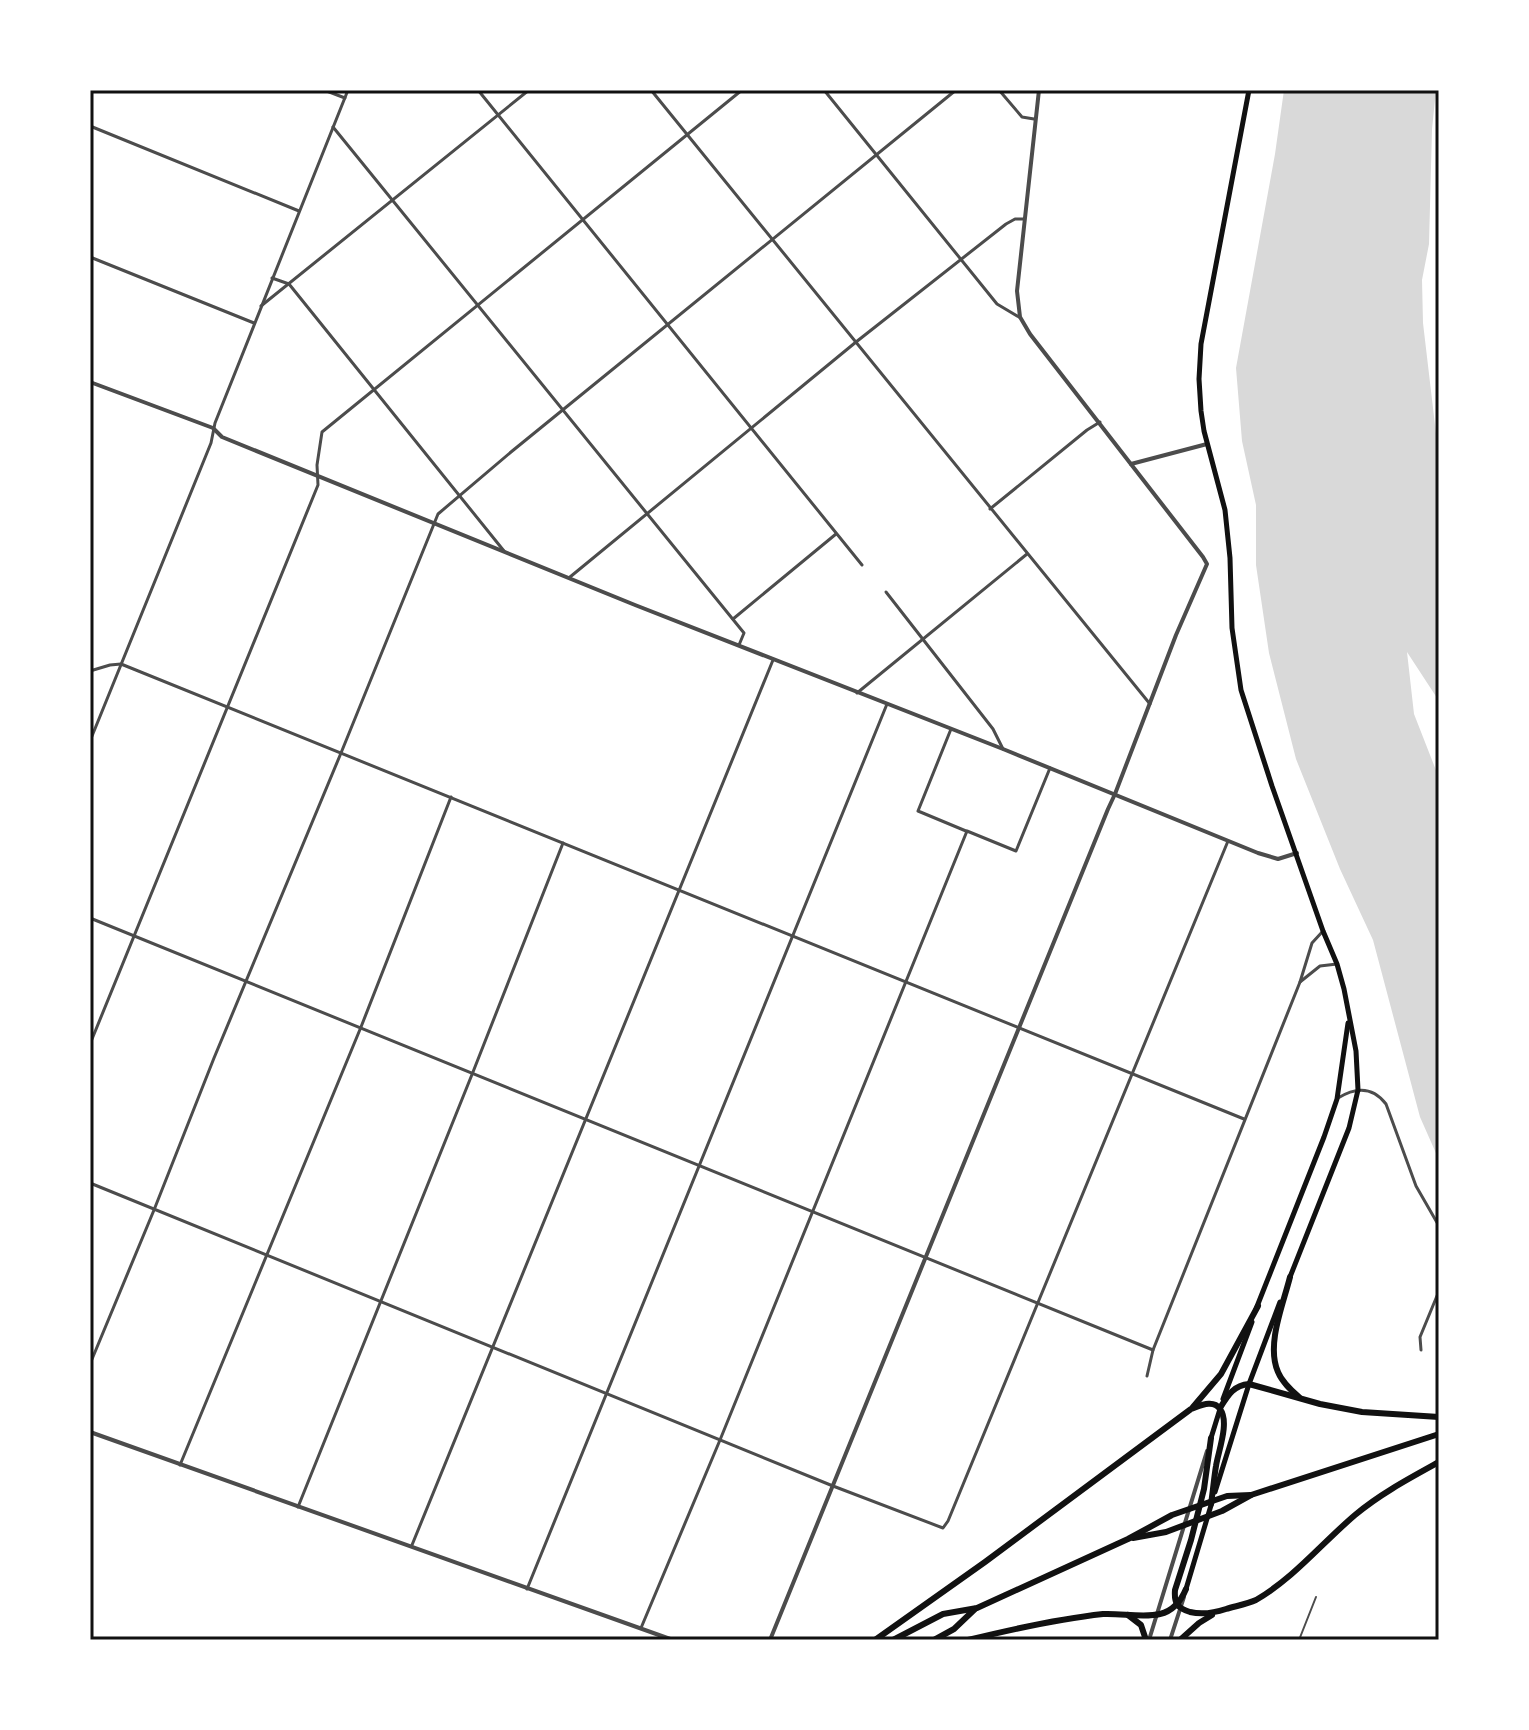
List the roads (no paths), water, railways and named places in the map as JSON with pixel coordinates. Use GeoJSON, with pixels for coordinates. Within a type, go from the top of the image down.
{"type":"FeatureCollection","features":[{"type":"Feature","properties":{"kind":"highway"},"geometry":{"type":"LineString","coordinates":[[1290,1277],[1274,1341],[1274,1357],[1278,1373],[1302,1399]]}},
{"type":"Feature","properties":{"kind":"highway"},"geometry":{"type":"LineString","coordinates":[[875,1640],[1191,1409],[1221,1374],[1258,1306]]}},
{"type":"Feature","properties":{"kind":"highway"},"geometry":{"type":"LineString","coordinates":[[1220,1408],[1234,1388],[1249,1384],[1362,1412],[1439,1417]]}},
{"type":"Feature","properties":{"kind":"highway"},"geometry":{"type":"LineString","coordinates":[[1191,1409],[1213,1404],[1223,1414],[1223,1436],[1211,1504]]}},
{"type":"Feature","properties":{"kind":"highway"},"geometry":{"type":"LineString","coordinates":[[1128,1539],[1166,1532],[1222,1511],[1251,1495],[1439,1434]]}},
{"type":"Feature","properties":{"kind":"highway"},"geometry":{"type":"LineString","coordinates":[[1178,1607],[1175,1590],[1204,1489],[1211,1438]]}},
{"type":"Feature","properties":{"kind":"highway"},"geometry":{"type":"LineString","coordinates":[[968,1640],[999,1631],[1084,1616],[1125,1613],[1157,1615],[1178,1607],[1198,1614],[1254,1601],[1307,1561],[1356,1514],[1439,1462]]}},
{"type":"Feature","properties":{"kind":"highway"},"geometry":{"type":"LineString","coordinates":[[893,1640],[943,1614],[977,1608],[1128,1539],[1172,1515],[1227,1496],[1251,1495]]}},
{"type":"Feature","properties":{"kind":"highway"},"geometry":{"type":"LineString","coordinates":[[1178,1607],[1186,1589]]}},
{"type":"Feature","properties":{"kind":"highway"},"geometry":{"type":"LineString","coordinates":[[934,1640],[954,1629],[977,1608]]}},
{"type":"Feature","properties":{"kind":"highway"},"geometry":{"type":"LineString","coordinates":[[1180,1640],[1216,1612]]}},
{"type":"Feature","properties":{"kind":"highway"},"geometry":{"type":"LineString","coordinates":[[1125,1613],[1141,1625],[1148,1640]]}},
{"type":"Feature","properties":{"kind":"main road"},"geometry":{"type":"LineString","coordinates":[[1186,1589],[1249,1384],[1342,1148],[1358,1090],[1356,1051],[1337,964],[1272,786],[1241,690],[1232,628],[1225,510],[1201,411],[1201,344],[1249,90]]}},
{"type":"Feature","properties":{"kind":"main road"},"geometry":{"type":"LineString","coordinates":[[1211,1438],[1337,1099],[1349,1018]]}},
{"type":"Feature","properties":{"kind":"street"},"geometry":{"type":"LineString","coordinates":[[324,90],[345,98]]}},
{"type":"Feature","properties":{"kind":"street"},"geometry":{"type":"LineString","coordinates":[[90,741],[211,444],[213,428],[348,90]]}},
{"type":"Feature","properties":{"kind":"street"},"geometry":{"type":"LineString","coordinates":[[478,90],[862,565]]}},
{"type":"Feature","properties":{"kind":"street"},"geometry":{"type":"LineString","coordinates":[[261,307],[529,90]]}},
{"type":"Feature","properties":{"kind":"street"},"geometry":{"type":"LineString","coordinates":[[651,90],[1150,704]]}},
{"type":"Feature","properties":{"kind":"street"},"geometry":{"type":"LineString","coordinates":[[90,1044],[318,485],[317,465],[322,432],[742,90]]}},
{"type":"Feature","properties":{"kind":"street"},"geometry":{"type":"LineString","coordinates":[[824,90],[997,304],[1020,317]]}},
{"type":"Feature","properties":{"kind":"street"},"geometry":{"type":"LineString","coordinates":[[90,1364],[438,514],[458,494],[956,90]]}},
{"type":"Feature","properties":{"kind":"street"},"geometry":{"type":"LineString","coordinates":[[999,90],[1022,117],[1035,119]]}},
{"type":"Feature","properties":{"kind":"street"},"geometry":{"type":"LineString","coordinates":[[770,1640],[1206,567],[1204,559],[1020,317],[1017,291],[1039,90]]}},
{"type":"Feature","properties":{"kind":"street"},"geometry":{"type":"LineString","coordinates":[[90,126],[299,211]]}},
{"type":"Feature","properties":{"kind":"street"},"geometry":{"type":"LineString","coordinates":[[333,127],[744,633],[739,646]]}},
{"type":"Feature","properties":{"kind":"street"},"geometry":{"type":"LineString","coordinates":[[569,578],[961,259],[1006,224],[1015,219],[1024,219]]}},
{"type":"Feature","properties":{"kind":"street"},"geometry":{"type":"LineString","coordinates":[[90,257],[254,323]]}},
{"type":"Feature","properties":{"kind":"street"},"geometry":{"type":"LineString","coordinates":[[272,278],[289,284],[504,552]]}},
{"type":"Feature","properties":{"kind":"street"},"geometry":{"type":"LineString","coordinates":[[90,382],[213,428],[222,437],[317,476],[1258,853],[1278,859],[1297,853]]}},
{"type":"Feature","properties":{"kind":"street"},"geometry":{"type":"LineString","coordinates":[[990,509],[1100,422]]}},
{"type":"Feature","properties":{"kind":"street"},"geometry":{"type":"LineString","coordinates":[[1131,464],[1207,444]]}},
{"type":"Feature","properties":{"kind":"street"},"geometry":{"type":"LineString","coordinates":[[733,619],[836,534]]}},
{"type":"Feature","properties":{"kind":"street"},"geometry":{"type":"LineString","coordinates":[[857,693],[1027,554]]}},
{"type":"Feature","properties":{"kind":"street"},"geometry":{"type":"LineString","coordinates":[[886,592],[993,729],[1003,749]]}},
{"type":"Feature","properties":{"kind":"street"},"geometry":{"type":"LineString","coordinates":[[412,1546],[773,660]]}},
{"type":"Feature","properties":{"kind":"street"},"geometry":{"type":"LineString","coordinates":[[90,671],[121,664],[1244,1119]]}},
{"type":"Feature","properties":{"kind":"street"},"geometry":{"type":"LineString","coordinates":[[527,1589],[887,704]]}},
{"type":"Feature","properties":{"kind":"street"},"geometry":{"type":"LineString","coordinates":[[951,729],[918,811],[1016,851],[1050,768]]}},
{"type":"Feature","properties":{"kind":"street"},"geometry":{"type":"LineString","coordinates":[[180,1465],[361,1027],[451,797]]}},
{"type":"Feature","properties":{"kind":"street"},"geometry":{"type":"LineString","coordinates":[[641,1628],[967,831]]}},
{"type":"Feature","properties":{"kind":"street"},"geometry":{"type":"LineString","coordinates":[[90,1183],[833,1486],[938,1527],[946,1526],[1228,841]]}},
{"type":"Feature","properties":{"kind":"street"},"geometry":{"type":"LineString","coordinates":[[298,1507],[563,843]]}},
{"type":"Feature","properties":{"kind":"street"},"geometry":{"type":"LineString","coordinates":[[90,918],[1153,1350]]}},
{"type":"Feature","properties":{"kind":"street"},"geometry":{"type":"LineString","coordinates":[[1147,1376],[1153,1350],[1300,982],[1312,943],[1323,931]]}},
{"type":"Feature","properties":{"kind":"street"},"geometry":{"type":"LineString","coordinates":[[1300,982],[1320,966],[1337,964]]}},
{"type":"Feature","properties":{"kind":"street"},"geometry":{"type":"LineString","coordinates":[[1337,1099],[1358,1090],[1374,1093],[1386,1104],[1416,1186],[1439,1226]]}},
{"type":"Feature","properties":{"kind":"street"},"geometry":{"type":"LineString","coordinates":[[1421,1350],[1420,1337],[1439,1291]]}},
{"type":"Feature","properties":{"kind":"street"},"geometry":{"type":"LineString","coordinates":[[90,1432],[673,1640]]}},
{"type":"Feature","properties":{"kind":"street"},"geometry":{"type":"LineString","coordinates":[[1148,1640],[1211,1438]]}},
{"type":"Feature","properties":{"kind":"street"},"geometry":{"type":"LineString","coordinates":[[1170,1640],[1178,1607]]}},
{"type":"Feature","properties":{"kind":"lane"},"geometry":{"type":"LineString","coordinates":[[1299,1640],[1316,1597]]}}]}
